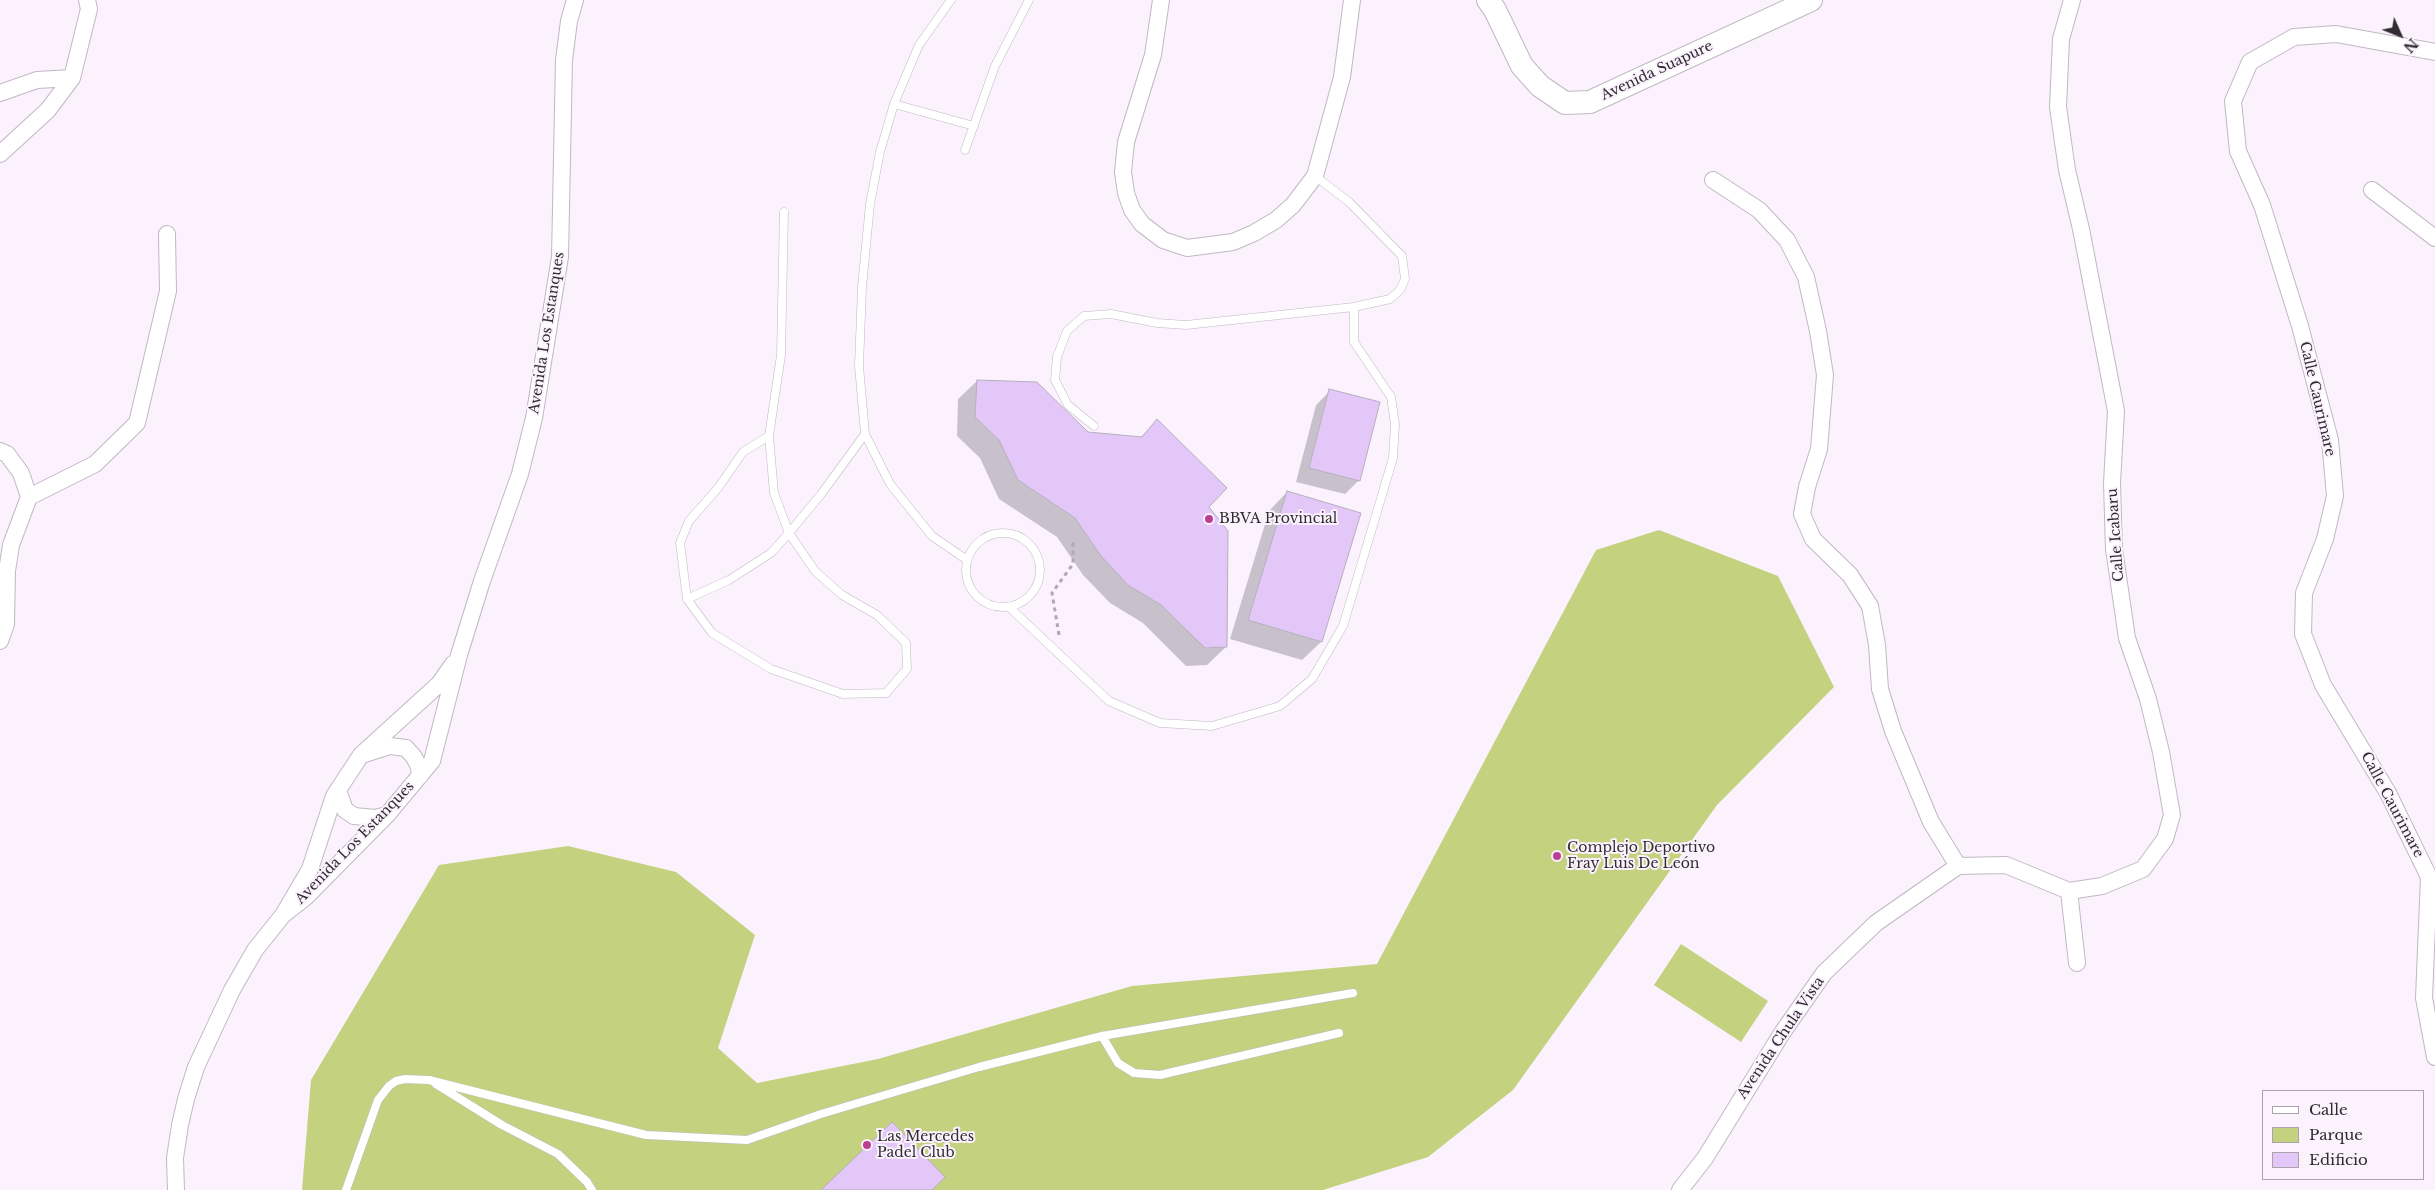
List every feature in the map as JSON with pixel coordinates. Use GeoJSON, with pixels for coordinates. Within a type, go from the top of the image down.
{"type":"FeatureCollection","features":[{"type":"Feature","properties":{"kind":"street"},"geometry":{"type":"LineString","coordinates":[[0,154],[48,110],[72,78],[89,9],[87,0]]}},
{"type":"Feature","properties":{"kind":"street","name":"Avenida Los Estanques"},"geometry":{"type":"LineString","coordinates":[[283,915],[306,897],[387,814],[432,761],[459,655],[482,581],[520,474],[534,418],[560,257],[564,60],[569,21],[575,0]]}},
{"type":"Feature","properties":{"kind":"street"},"geometry":{"type":"LineString","coordinates":[[1161,0],[1153,55],[1126,142],[1123,172],[1126,193],[1132,210],[1142,224],[1163,240],[1187,248],[1233,242],[1254,233],[1276,220],[1292,205],[1315,176],[1342,77],[1352,0]]}},
{"type":"Feature","properties":{"kind":"street","name":"Avenida Suapure"},"geometry":{"type":"LineString","coordinates":[[1488,0],[1495,10],[1522,66],[1540,86],[1565,103],[1590,102],[1811,0]]}},
{"type":"Feature","properties":{"kind":"street","name":"Calle Icabaru"},"geometry":{"type":"LineString","coordinates":[[2069,891],[2102,886],[2143,868],[2165,839],[2172,815],[2161,752],[2148,699],[2127,638],[2114,548],[2112,483],[2116,412],[2081,229],[2067,170],[2058,107],[2061,39],[2072,0]]}},
{"type":"Feature","properties":{"kind":"street","name":"Calle Caurimare"},"geometry":{"type":"LineString","coordinates":[[2435,52],[2336,34],[2294,37],[2250,62],[2233,101],[2238,151],[2262,205],[2300,326],[2330,440],[2335,496],[2325,539],[2304,593],[2303,634],[2323,685],[2388,793],[2429,877],[2424,998],[2435,1057]]}},
{"type":"Feature","properties":{"kind":"street"},"geometry":{"type":"LineString","coordinates":[[0,93],[37,80],[72,78]]}},
{"type":"Feature","properties":{"kind":"street"},"geometry":{"type":"LineString","coordinates":[[1713,180],[1759,210],[1787,240],[1806,277],[1818,331],[1825,375],[1819,449],[1807,486],[1802,514],[1813,539],[1850,575],[1870,606],[1877,645],[1880,688],[1893,731],[1931,822],[1958,866],[2006,865],[2069,891],[2078,963]]}},
{"type":"Feature","properties":{"kind":"street"},"geometry":{"type":"LineString","coordinates":[[2372,190],[2435,238]]}},
{"type":"Feature","properties":{"kind":"street"},"geometry":{"type":"LineString","coordinates":[[29,497],[95,464],[137,423],[168,291],[167,234]]}},
{"type":"Feature","properties":{"kind":"street"},"geometry":{"type":"LineString","coordinates":[[0,451],[7,454],[21,473],[29,497],[11,545],[7,571],[6,624],[0,641]]}},
{"type":"Feature","properties":{"kind":"street","name":"Avenida Los Estanques"},"geometry":{"type":"LineString","coordinates":[[176,1190],[176,1158],[180,1125],[186,1099],[196,1067],[232,990],[255,950],[283,915],[310,869],[338,790],[361,755],[439,684],[459,655]]}},
{"type":"Feature","properties":{"kind":"street"},"geometry":{"type":"LineString","coordinates":[[361,755],[378,749],[398,746],[406,748],[414,756],[420,776]]}},
{"type":"Feature","properties":{"kind":"street"},"geometry":{"type":"LineString","coordinates":[[338,790],[345,810],[354,816],[375,818],[387,814]]}},
{"type":"Feature","properties":{"kind":"street","name":"Avenida Chula Vista"},"geometry":{"type":"LineString","coordinates":[[1680,1190],[1705,1158],[1776,1040],[1824,973],[1876,924],[1958,866]]}},
{"type":"Feature","properties":{"kind":"lane"},"geometry":{"type":"LineString","coordinates":[[951,0],[919,45],[894,104],[880,152],[870,204],[862,287],[859,366],[865,434],[890,484],[932,536],[967,560]]}},
{"type":"Feature","properties":{"kind":"lane"},"geometry":{"type":"LineString","coordinates":[[965,150],[995,66],[1029,0]]}},
{"type":"Feature","properties":{"kind":"lane"},"geometry":{"type":"LineString","coordinates":[[894,104],[974,126]]}},
{"type":"Feature","properties":{"kind":"lane"},"geometry":{"type":"LineString","coordinates":[[1094,426],[1068,406],[1055,380],[1057,358],[1067,331],[1084,316],[1111,314],[1157,324],[1186,325],[1354,307],[1390,299],[1400,290],[1405,279],[1402,256],[1349,202],[1315,176]]}},
{"type":"Feature","properties":{"kind":"lane"},"geometry":{"type":"LineString","coordinates":[[768,436],[742,452],[718,488],[689,521],[680,542],[687,599],[712,634],[771,669],[843,694],[886,693],[907,669],[906,643],[877,615],[842,595],[815,571],[789,533],[774,493],[768,436],[780,355],[784,212]]}},
{"type":"Feature","properties":{"kind":"lane"},"geometry":{"type":"LineString","coordinates":[[1009,607],[1108,701],[1160,723],[1212,726],[1280,706],[1312,679],[1343,626],[1394,458],[1395,424],[1391,397],[1354,342],[1354,307]]}},
{"type":"Feature","properties":{"kind":"lane"},"geometry":{"type":"LineString","coordinates":[[687,599],[729,580],[771,553],[789,533],[865,434]]}},
{"type":"Feature","properties":{"kind":"lane"},"geometry":{"type":"LineString","coordinates":[[996,533],[1014,534],[1031,544],[1040,564],[1040,579],[1034,591],[1026,599],[1009,607],[996,607],[978,598],[970,588],[966,574],[967,560],[973,548],[984,538],[996,533]]}},
{"type":"Feature","properties":{"kind":"lane"},"geometry":{"type":"LineString","coordinates":[[346,1190],[378,1100],[396,1081],[429,1080],[646,1136],[747,1140],[821,1114],[979,1066],[1102,1036],[1353,993]]}},
{"type":"Feature","properties":{"kind":"lane"},"geometry":{"type":"LineString","coordinates":[[1102,1036],[1118,1063],[1134,1073],[1160,1075],[1339,1033]]}},
{"type":"Feature","properties":{"kind":"lane"},"geometry":{"type":"LineString","coordinates":[[429,1080],[502,1124],[558,1154],[587,1182],[592,1190]]}},
{"type":"Feature","properties":{"kind":"path"},"geometry":{"type":"LineString","coordinates":[[1063,658],[1052,593],[1073,564],[1073,540]]}},
{"type":"Feature","properties":{"kind":"green space","name":"Complejo Deportivo Fray Luis De León"},"geometry":{"type":"Polygon","coordinates":[[[1659,530],[1778,576],[1834,687],[1717,805],[1513,1090],[1428,1157],[1323,1190],[302,1190],[311,1080],[439,865],[568,846],[676,872],[755,935],[718,1048],[757,1083],[878,1059],[1132,986],[1377,964],[1596,550],[1659,530]]]}},
{"type":"Feature","properties":{"kind":"green space"},"geometry":{"type":"Polygon","coordinates":[[[1681,944],[1768,1001],[1741,1042],[1654,985],[1681,944]]]}},
{"type":"Feature","properties":{"kind":"building"},"geometry":{"type":"Polygon","coordinates":[[[977,380],[1037,382],[1088,432],[1142,437],[1157,419],[1227,488],[1209,507],[1228,531],[1227,647],[1205,648],[1161,605],[1128,585],[1101,556],[1075,518],[1018,480],[999,440],[975,417],[977,380]]]}},
{"type":"Feature","properties":{"kind":"building"},"geometry":{"type":"Polygon","coordinates":[[[1329,389],[1380,402],[1360,481],[1309,468],[1329,389]]]}},
{"type":"Feature","properties":{"kind":"building"},"geometry":{"type":"Polygon","coordinates":[[[1287,491],[1361,513],[1322,642],[1248,620],[1287,491]]]}},
{"type":"Feature","properties":{"kind":"building"},"geometry":{"type":"Polygon","coordinates":[[[892,1122],[945,1177],[932,1190],[821,1190],[892,1122]]]}},
{"type":"Feature","properties":{"kind":"place","name":"BBVA Provincial"},"geometry":{"type":"Point","coordinates":[1209,519]}},
{"type":"Feature","properties":{"kind":"place","name":"Complejo Deportivo Fray Luis De León"},"geometry":{"type":"Point","coordinates":[1557,856]}},
{"type":"Feature","properties":{"kind":"place","name":"Las Mercedes Padel Club"},"geometry":{"type":"Point","coordinates":[867,1145]}}]}
